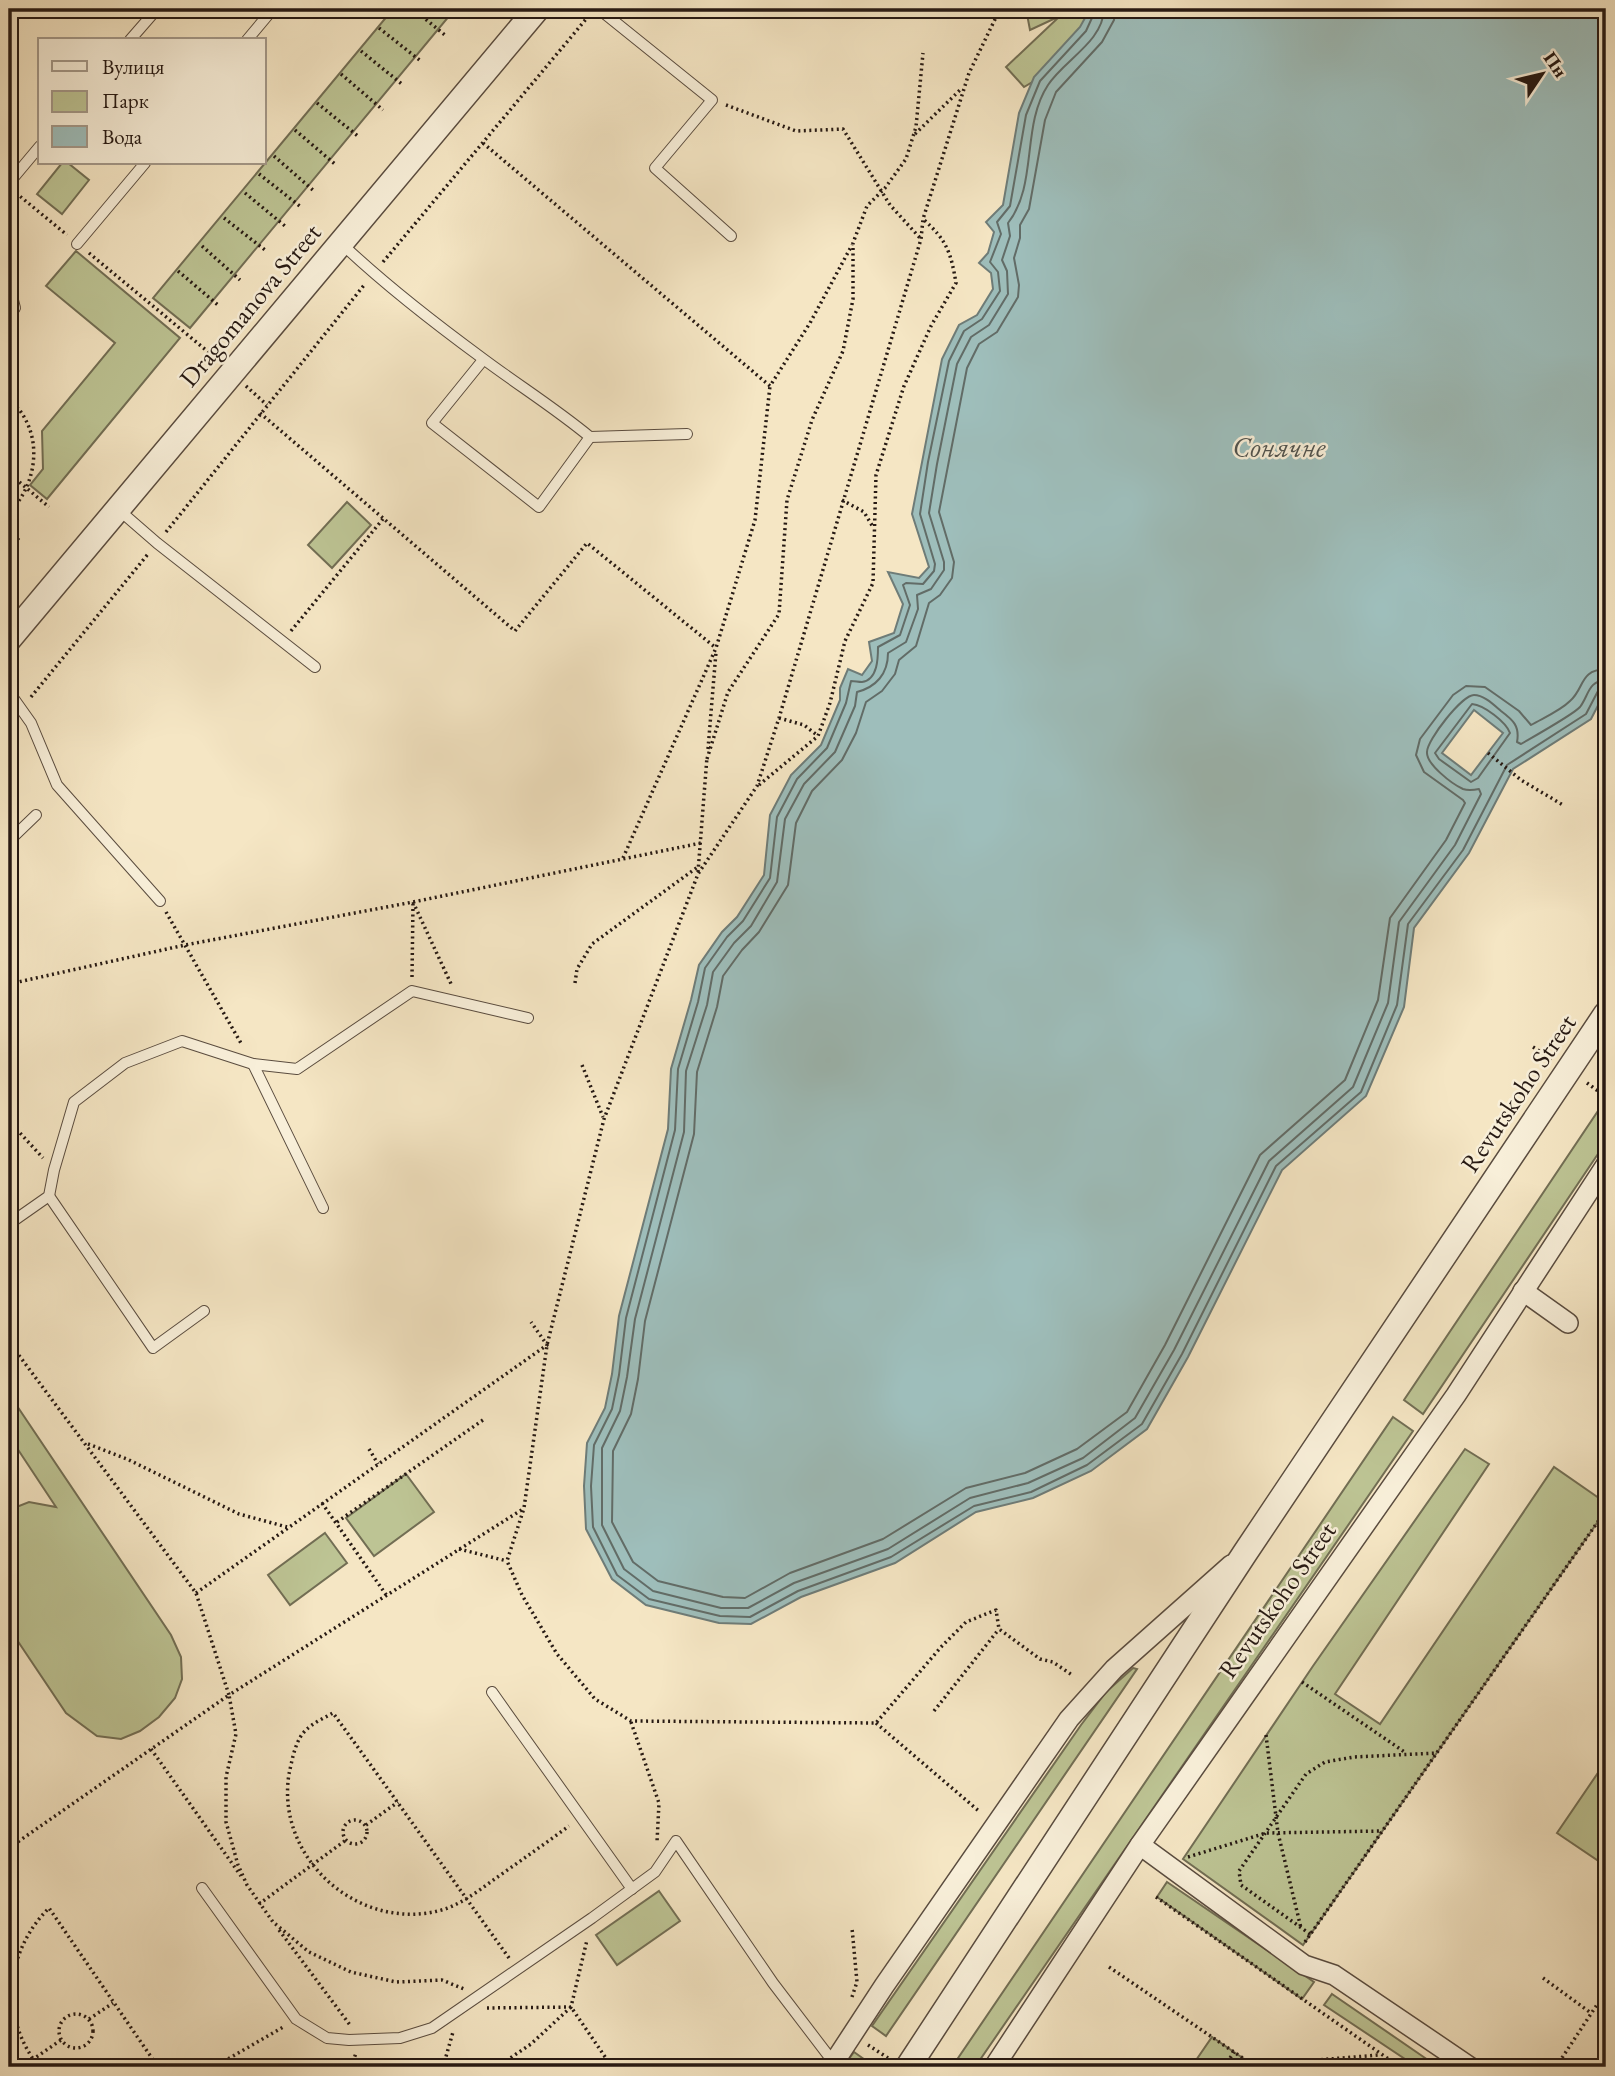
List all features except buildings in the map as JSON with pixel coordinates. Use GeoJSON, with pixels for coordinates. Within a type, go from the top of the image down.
{"type":"FeatureCollection","features":[{"type":"Feature","properties":{"kind":"street","name":"Dragomanova Street"},"geometry":{"type":"LineString","coordinates":[[9,639],[537,9]]}},
{"type":"Feature","properties":{"kind":"street","name":"Revutskoho Street"},"geometry":{"type":"LineString","coordinates":[[900,2064],[1606,1014]]}},
{"type":"Feature","properties":{"kind":"street","name":"Revutskoho Street"},"geometry":{"type":"LineString","coordinates":[[995,2067],[1140,1846],[1450,1404],[1606,1166]]}},
{"type":"Feature","properties":{"kind":"street"},"geometry":{"type":"LineString","coordinates":[[1523,1292],[1567,1323]]}},
{"type":"Feature","properties":{"kind":"street","name":"Revutskoho Street"},"geometry":{"type":"LineString","coordinates":[[833,2065],[1069,1719],[1114,1669],[1245,1553]]}},
{"type":"Feature","properties":{"kind":"street"},"geometry":{"type":"LineString","coordinates":[[1140,1846],[1304,1965],[1334,1975],[1470,2067]]}},
{"type":"Feature","properties":{"kind":"lane"},"geometry":{"type":"LineString","coordinates":[[132,38],[157,9]]}},
{"type":"Feature","properties":{"kind":"lane"},"geometry":{"type":"LineString","coordinates":[[249,38],[273,9]]}},
{"type":"Feature","properties":{"kind":"lane"},"geometry":{"type":"LineString","coordinates":[[597,9],[712,100],[655,168],[731,236]]}},
{"type":"Feature","properties":{"kind":"lane"},"geometry":{"type":"LineString","coordinates":[[9,185],[38,149]]}},
{"type":"Feature","properties":{"kind":"lane"},"geometry":{"type":"LineString","coordinates":[[77,244],[144,164]]}},
{"type":"Feature","properties":{"kind":"lane"},"geometry":{"type":"LineString","coordinates":[[340,243],[373,274],[483,360],[561,412],[590,437],[687,434]]}},
{"type":"Feature","properties":{"kind":"lane"},"geometry":{"type":"LineString","coordinates":[[9,285],[15,308],[9,316]]}},
{"type":"Feature","properties":{"kind":"lane"},"geometry":{"type":"LineString","coordinates":[[483,360],[432,423],[539,507],[590,437]]}},
{"type":"Feature","properties":{"kind":"lane"},"geometry":{"type":"LineString","coordinates":[[119,510],[315,667]]}},
{"type":"Feature","properties":{"kind":"lane"},"geometry":{"type":"LineString","coordinates":[[9,692],[31,723],[57,785],[160,901]]}},
{"type":"Feature","properties":{"kind":"lane"},"geometry":{"type":"LineString","coordinates":[[9,841],[36,815]]}},
{"type":"Feature","properties":{"kind":"lane"},"geometry":{"type":"LineString","coordinates":[[9,1224],[49,1196],[74,1102],[125,1063],[182,1041],[253,1064],[297,1069],[412,991],[528,1018]]}},
{"type":"Feature","properties":{"kind":"lane"},"geometry":{"type":"LineString","coordinates":[[253,1064],[323,1208]]}},
{"type":"Feature","properties":{"kind":"lane"},"geometry":{"type":"LineString","coordinates":[[49,1196],[153,1348],[204,1311]]}},
{"type":"Feature","properties":{"kind":"lane"},"geometry":{"type":"LineString","coordinates":[[492,1692],[632,1889]]}},
{"type":"Feature","properties":{"kind":"lane"},"geometry":{"type":"LineString","coordinates":[[202,1888],[297,2019],[327,2038],[400,2038],[432,2028],[592,1918],[655,1872],[676,1841],[833,2065]]}},
{"type":"Feature","properties":{"kind":"path"},"geometry":{"type":"LineString","coordinates":[[413,9],[445,34]]}},
{"type":"Feature","properties":{"kind":"path"},"geometry":{"type":"LineString","coordinates":[[22,708],[373,274],[597,9]]}},
{"type":"Feature","properties":{"kind":"path"},"geometry":{"type":"LineString","coordinates":[[980,1812],[876,1724],[631,1721],[595,1699],[557,1654],[522,1595],[507,1561],[524,1508],[547,1345],[604,1119],[698,874],[757,786],[921,239],[923,219],[964,86],[1000,9]]}},
{"type":"Feature","properties":{"kind":"path"},"geometry":{"type":"LineString","coordinates":[[379,28],[422,62]]}},
{"type":"Feature","properties":{"kind":"path"},"geometry":{"type":"LineString","coordinates":[[361,51],[403,85]]}},
{"type":"Feature","properties":{"kind":"path"},"geometry":{"type":"LineString","coordinates":[[623,858],[716,648],[755,520],[770,386],[810,323],[853,243],[867,206],[906,159],[916,127],[923,53]]}},
{"type":"Feature","properties":{"kind":"path"},"geometry":{"type":"LineString","coordinates":[[341,74],[383,110]]}},
{"type":"Feature","properties":{"kind":"path"},"geometry":{"type":"LineString","coordinates":[[913,136],[964,86]]}},
{"type":"Feature","properties":{"kind":"path"},"geometry":{"type":"LineString","coordinates":[[712,100],[796,131],[843,129],[890,205],[921,239]]}},
{"type":"Feature","properties":{"kind":"path"},"geometry":{"type":"LineString","coordinates":[[317,103],[359,137]]}},
{"type":"Feature","properties":{"kind":"path"},"geometry":{"type":"LineString","coordinates":[[295,130],[336,165]]}},
{"type":"Feature","properties":{"kind":"path"},"geometry":{"type":"LineString","coordinates":[[483,143],[770,386]]}},
{"type":"Feature","properties":{"kind":"path"},"geometry":{"type":"LineString","coordinates":[[274,156],[314,191]]}},
{"type":"Feature","properties":{"kind":"path"},"geometry":{"type":"LineString","coordinates":[[259,174],[301,207]]}},
{"type":"Feature","properties":{"kind":"path"},"geometry":{"type":"LineString","coordinates":[[9,185],[192,337]]}},
{"type":"Feature","properties":{"kind":"path"},"geometry":{"type":"LineString","coordinates":[[245,193],[285,226]]}},
{"type":"Feature","properties":{"kind":"path"},"geometry":{"type":"LineString","coordinates":[[224,218],[265,250]]}},
{"type":"Feature","properties":{"kind":"path"},"geometry":{"type":"LineString","coordinates":[[757,786],[818,736],[830,703],[845,641],[873,583],[876,475],[904,386],[931,326],[956,283],[950,253],[944,240],[923,219]]}},
{"type":"Feature","properties":{"kind":"path"},"geometry":{"type":"LineString","coordinates":[[707,759],[728,692],[779,614],[787,500],[812,420],[843,351],[853,299],[853,243]]}},
{"type":"Feature","properties":{"kind":"path"},"geometry":{"type":"LineString","coordinates":[[202,246],[240,280]]}},
{"type":"Feature","properties":{"kind":"path"},"geometry":{"type":"LineString","coordinates":[[178,271],[218,305]]}},
{"type":"Feature","properties":{"kind":"path"},"geometry":{"type":"LineString","coordinates":[[9,399],[17,406],[31,429],[35,455],[31,481],[9,513]]}},
{"type":"Feature","properties":{"kind":"path"},"geometry":{"type":"LineString","coordinates":[[260,414],[515,631],[587,543],[716,648]]}},
{"type":"Feature","properties":{"kind":"path"},"geometry":{"type":"LineString","coordinates":[[10,475],[48,507]]}},
{"type":"Feature","properties":{"kind":"path"},"geometry":{"type":"LineString","coordinates":[[842,500],[864,512],[875,528]]}},
{"type":"Feature","properties":{"kind":"path"},"geometry":{"type":"LineString","coordinates":[[283,640],[383,519]]}},
{"type":"Feature","properties":{"kind":"path"},"geometry":{"type":"LineString","coordinates":[[9,532],[20,541]]}},
{"type":"Feature","properties":{"kind":"path"},"geometry":{"type":"LineString","coordinates":[[698,874],[716,648]]}},
{"type":"Feature","properties":{"kind":"path"},"geometry":{"type":"LineString","coordinates":[[779,718],[804,725],[818,736]]}},
{"type":"Feature","properties":{"kind":"path"},"geometry":{"type":"LineString","coordinates":[[1488,753],[1511,772],[1563,805]]}},
{"type":"Feature","properties":{"kind":"path"},"geometry":{"type":"LineString","coordinates":[[9,985],[186,945],[701,843]]}},
{"type":"Feature","properties":{"kind":"path"},"geometry":{"type":"LineString","coordinates":[[575,983],[577,969],[592,944],[699,866]]}},
{"type":"Feature","properties":{"kind":"path"},"geometry":{"type":"LineString","coordinates":[[160,901],[253,1064]]}},
{"type":"Feature","properties":{"kind":"path"},"geometry":{"type":"LineString","coordinates":[[412,991],[413,902]]}},
{"type":"Feature","properties":{"kind":"path"},"geometry":{"type":"LineString","coordinates":[[413,902],[459,1002]]}},
{"type":"Feature","properties":{"kind":"path"},"geometry":{"type":"LineString","coordinates":[[582,1065],[604,1119]]}},
{"type":"Feature","properties":{"kind":"path"},"geometry":{"type":"LineString","coordinates":[[9,1121],[54,1170]]}},
{"type":"Feature","properties":{"kind":"path"},"geometry":{"type":"LineString","coordinates":[[531,1322],[547,1345]]}},
{"type":"Feature","properties":{"kind":"path"},"geometry":{"type":"LineString","coordinates":[[9,1342],[196,1593],[229,1695],[236,1734],[226,1777],[226,1822],[234,1854],[247,1885]]}},
{"type":"Feature","properties":{"kind":"path"},"geometry":{"type":"LineString","coordinates":[[196,1593],[547,1345]]}},
{"type":"Feature","properties":{"kind":"path"},"geometry":{"type":"LineString","coordinates":[[337,1522],[482,1420]]}},
{"type":"Feature","properties":{"kind":"path"},"geometry":{"type":"LineString","coordinates":[[86,1444],[173,1480],[239,1514],[286,1527]]}},
{"type":"Feature","properties":{"kind":"path"},"geometry":{"type":"LineString","coordinates":[[369,1449],[378,1464]]}},
{"type":"Feature","properties":{"kind":"path"},"geometry":{"type":"LineString","coordinates":[[322,1503],[387,1596]]}},
{"type":"Feature","properties":{"kind":"path"},"geometry":{"type":"LineString","coordinates":[[9,1848],[229,1695],[524,1508]]}},
{"type":"Feature","properties":{"kind":"path"},"geometry":{"type":"LineString","coordinates":[[1303,1945],[1606,1510]]}},
{"type":"Feature","properties":{"kind":"path"},"geometry":{"type":"LineString","coordinates":[[459,1549],[507,1561]]}},
{"type":"Feature","properties":{"kind":"path"},"geometry":{"type":"LineString","coordinates":[[876,1724],[941,1647],[966,1622],[996,1611],[999,1629],[1040,1659],[1053,1662],[1072,1675]]}},
{"type":"Feature","properties":{"kind":"path"},"geometry":{"type":"LineString","coordinates":[[934,1711],[999,1629]]}},
{"type":"Feature","properties":{"kind":"path"},"geometry":{"type":"LineString","coordinates":[[1302,1682],[1408,1754]]}},
{"type":"Feature","properties":{"kind":"path"},"geometry":{"type":"LineString","coordinates":[[517,1968],[467,1899],[398,1802],[333,1713],[304,1731],[291,1764],[288,1799],[295,1834],[312,1865],[324,1879],[347,1896],[372,1908],[391,1913],[428,1913],[446,1909],[467,1899],[581,1818]]}},
{"type":"Feature","properties":{"kind":"path"},"geometry":{"type":"LineString","coordinates":[[631,1721],[659,1803],[655,1872]]}},
{"type":"Feature","properties":{"kind":"path"},"geometry":{"type":"LineString","coordinates":[[1266,1735],[1278,1833],[1301,1928]]}},
{"type":"Feature","properties":{"kind":"path"},"geometry":{"type":"LineString","coordinates":[[151,1749],[259,1904],[360,2040]]}},
{"type":"Feature","properties":{"kind":"path"},"geometry":{"type":"LineString","coordinates":[[1310,1934],[1241,1885],[1239,1871],[1306,1774],[1325,1762],[1354,1757],[1437,1753]]}},
{"type":"Feature","properties":{"kind":"path"},"geometry":{"type":"LineString","coordinates":[[366,1825],[398,1802]]}},
{"type":"Feature","properties":{"kind":"path"},"geometry":{"type":"LineString","coordinates":[[355,1819],[366,1825],[367,1834],[363,1842],[352,1844],[346,1840],[343,1830],[349,1821],[355,1819]]}},
{"type":"Feature","properties":{"kind":"path"},"geometry":{"type":"LineString","coordinates":[[1183,1859],[1266,1833],[1382,1831]]}},
{"type":"Feature","properties":{"kind":"path"},"geometry":{"type":"LineString","coordinates":[[259,1904],[346,1840]]}},
{"type":"Feature","properties":{"kind":"path"},"geometry":{"type":"LineString","coordinates":[[1157,1897],[1400,2067]]}},
{"type":"Feature","properties":{"kind":"path"},"geometry":{"type":"LineString","coordinates":[[39,2067],[23,2046],[14,2022],[10,1981],[27,1934],[49,1908],[158,2067]]}},
{"type":"Feature","properties":{"kind":"path"},"geometry":{"type":"LineString","coordinates":[[497,2067],[531,2044],[571,2007],[592,1918]]}},
{"type":"Feature","properties":{"kind":"path"},"geometry":{"type":"LineString","coordinates":[[273,1922],[309,1952],[351,1972],[396,1982],[442,1980],[478,1996],[485,2008],[571,2007]]}},
{"type":"Feature","properties":{"kind":"path"},"geometry":{"type":"LineString","coordinates":[[849,2004],[857,1982],[852,1928]]}},
{"type":"Feature","properties":{"kind":"path"},"geometry":{"type":"LineString","coordinates":[[1109,1966],[1255,2066],[1381,2055]]}},
{"type":"Feature","properties":{"kind":"path"},"geometry":{"type":"LineString","coordinates":[[1543,1978],[1591,2013]]}},
{"type":"Feature","properties":{"kind":"path"},"geometry":{"type":"LineString","coordinates":[[1556,2067],[1606,1991]]}},
{"type":"Feature","properties":{"kind":"path"},"geometry":{"type":"LineString","coordinates":[[89,2019],[113,2002]]}},
{"type":"Feature","properties":{"kind":"path"},"geometry":{"type":"LineString","coordinates":[[571,2007],[612,2067]]}},
{"type":"Feature","properties":{"kind":"path"},"geometry":{"type":"LineString","coordinates":[[443,2067],[460,2010]]}},
{"type":"Feature","properties":{"kind":"path"},"geometry":{"type":"LineString","coordinates":[[78,2014],[89,2019],[93,2033],[86,2045],[73,2048],[61,2040],[59,2028],[66,2017],[78,2014]]}},
{"type":"Feature","properties":{"kind":"path"},"geometry":{"type":"LineString","coordinates":[[214,2067],[297,2019]]}},
{"type":"Feature","properties":{"kind":"path"},"geometry":{"type":"LineString","coordinates":[[852,2034],[900,2064]]}},
{"type":"Feature","properties":{"kind":"path"},"geometry":{"type":"LineString","coordinates":[[32,2060],[61,2040]]}},
{"type":"Feature","properties":{"kind":"path"},"geometry":{"type":"LineString","coordinates":[[1224,2067],[1234,2052]]}},
{"type":"Feature","properties":{"kind":"green space"},"geometry":{"type":"Polygon","coordinates":[[[393,9],[455,9],[190,328],[153,298],[393,9]]]}},
{"type":"Feature","properties":{"kind":"green space"},"geometry":{"type":"Polygon","coordinates":[[[1026,9],[1099,9],[1074,57],[1024,87],[1006,67],[1060,16],[1030,30],[1026,9]]]}},
{"type":"Feature","properties":{"kind":"green space"},"geometry":{"type":"Polygon","coordinates":[[[61,164],[69,164],[89,180],[62,214],[37,194],[61,164]]]}},
{"type":"Feature","properties":{"kind":"green space"},"geometry":{"type":"Polygon","coordinates":[[[76,251],[180,338],[47,499],[30,485],[43,469],[42,431],[115,343],[46,286],[76,251]]]}},
{"type":"Feature","properties":{"kind":"green space"},"geometry":{"type":"Polygon","coordinates":[[[347,502],[371,525],[332,568],[308,545],[347,502]]]}},
{"type":"Feature","properties":{"kind":"green space"},"geometry":{"type":"Polygon","coordinates":[[[1602,1105],[1606,1108],[1606,1142],[1423,1414],[1404,1400],[1602,1105]]]}},
{"type":"Feature","properties":{"kind":"green space"},"geometry":{"type":"Polygon","coordinates":[[[9,1394],[171,1635],[181,1657],[182,1679],[175,1698],[159,1717],[140,1731],[121,1739],[97,1736],[66,1713],[9,1628],[9,1510],[29,1502],[56,1507],[9,1436],[9,1394]]]}},
{"type":"Feature","properties":{"kind":"green space"},"geometry":{"type":"Polygon","coordinates":[[[1393,1417],[1413,1431],[975,2067],[952,2067],[1393,1417]]]}},
{"type":"Feature","properties":{"kind":"green space"},"geometry":{"type":"Polygon","coordinates":[[[1465,1449],[1489,1464],[1335,1694],[1380,1724],[1554,1467],[1606,1503],[1606,1510],[1303,1945],[1183,1859],[1313,1666],[1465,1449]]]}},
{"type":"Feature","properties":{"kind":"green space"},"geometry":{"type":"Polygon","coordinates":[[[406,1474],[434,1512],[374,1556],[346,1518],[406,1474]]]}},
{"type":"Feature","properties":{"kind":"green space"},"geometry":{"type":"Polygon","coordinates":[[[325,1533],[347,1563],[290,1605],[268,1575],[325,1533]]]}},
{"type":"Feature","properties":{"kind":"green space"},"geometry":{"type":"Polygon","coordinates":[[[1133,1668],[1137,1669],[886,2036],[872,2026],[1081,1725],[1106,1692],[1133,1668]]]}},
{"type":"Feature","properties":{"kind":"green space"},"geometry":{"type":"Polygon","coordinates":[[[1606,1761],[1606,1866],[1557,1833],[1606,1761]]]}},
{"type":"Feature","properties":{"kind":"green space"},"geometry":{"type":"Polygon","coordinates":[[[1167,1882],[1314,1982],[1302,1999],[1157,1897],[1167,1882]]]}},
{"type":"Feature","properties":{"kind":"green space"},"geometry":{"type":"Polygon","coordinates":[[[659,1891],[680,1921],[617,1965],[596,1935],[659,1891]]]}},
{"type":"Feature","properties":{"kind":"green space"},"geometry":{"type":"Polygon","coordinates":[[[1332,1994],[1439,2067],[1417,2067],[1324,2005],[1332,1994]]]}},
{"type":"Feature","properties":{"kind":"green space"},"geometry":{"type":"Polygon","coordinates":[[[1212,2037],[1253,2065],[1256,2067],[1192,2066],[1212,2037]]]}},
{"type":"Feature","properties":{"kind":"green space"},"geometry":{"type":"Polygon","coordinates":[[[854,2052],[868,2062],[865,2067],[843,2067],[854,2052]]]}},
{"type":"Feature","properties":{"kind":"water","name":"Сонячне"},"geometry":{"type":"Polygon","coordinates":[[[1090,9],[1606,9],[1606,617],[1603,637],[1606,690],[1591,719],[1513,769],[1469,853],[1414,928],[1404,1007],[1366,1096],[1282,1170],[1188,1357],[1147,1429],[1091,1471],[1033,1498],[976,1512],[895,1563],[801,1597],[751,1624],[719,1623],[646,1605],[612,1579],[586,1529],[584,1486],[587,1443],[605,1408],[619,1316],[668,1129],[671,1069],[699,965],[722,932],[737,917],[764,875],[770,815],[791,775],[821,745],[840,700],[840,688],[848,669],[862,675],[872,661],[869,642],[894,633],[903,604],[888,572],[919,578],[929,567],[912,514],[942,359],[959,325],[977,315],[993,289],[991,273],[979,263],[988,253],[994,232],[986,222],[1003,205],[1019,113],[1034,77],[1080,27],[1090,9]],[[1474,710],[1442,753],[1471,775],[1503,733],[1474,710]]]}}]}
